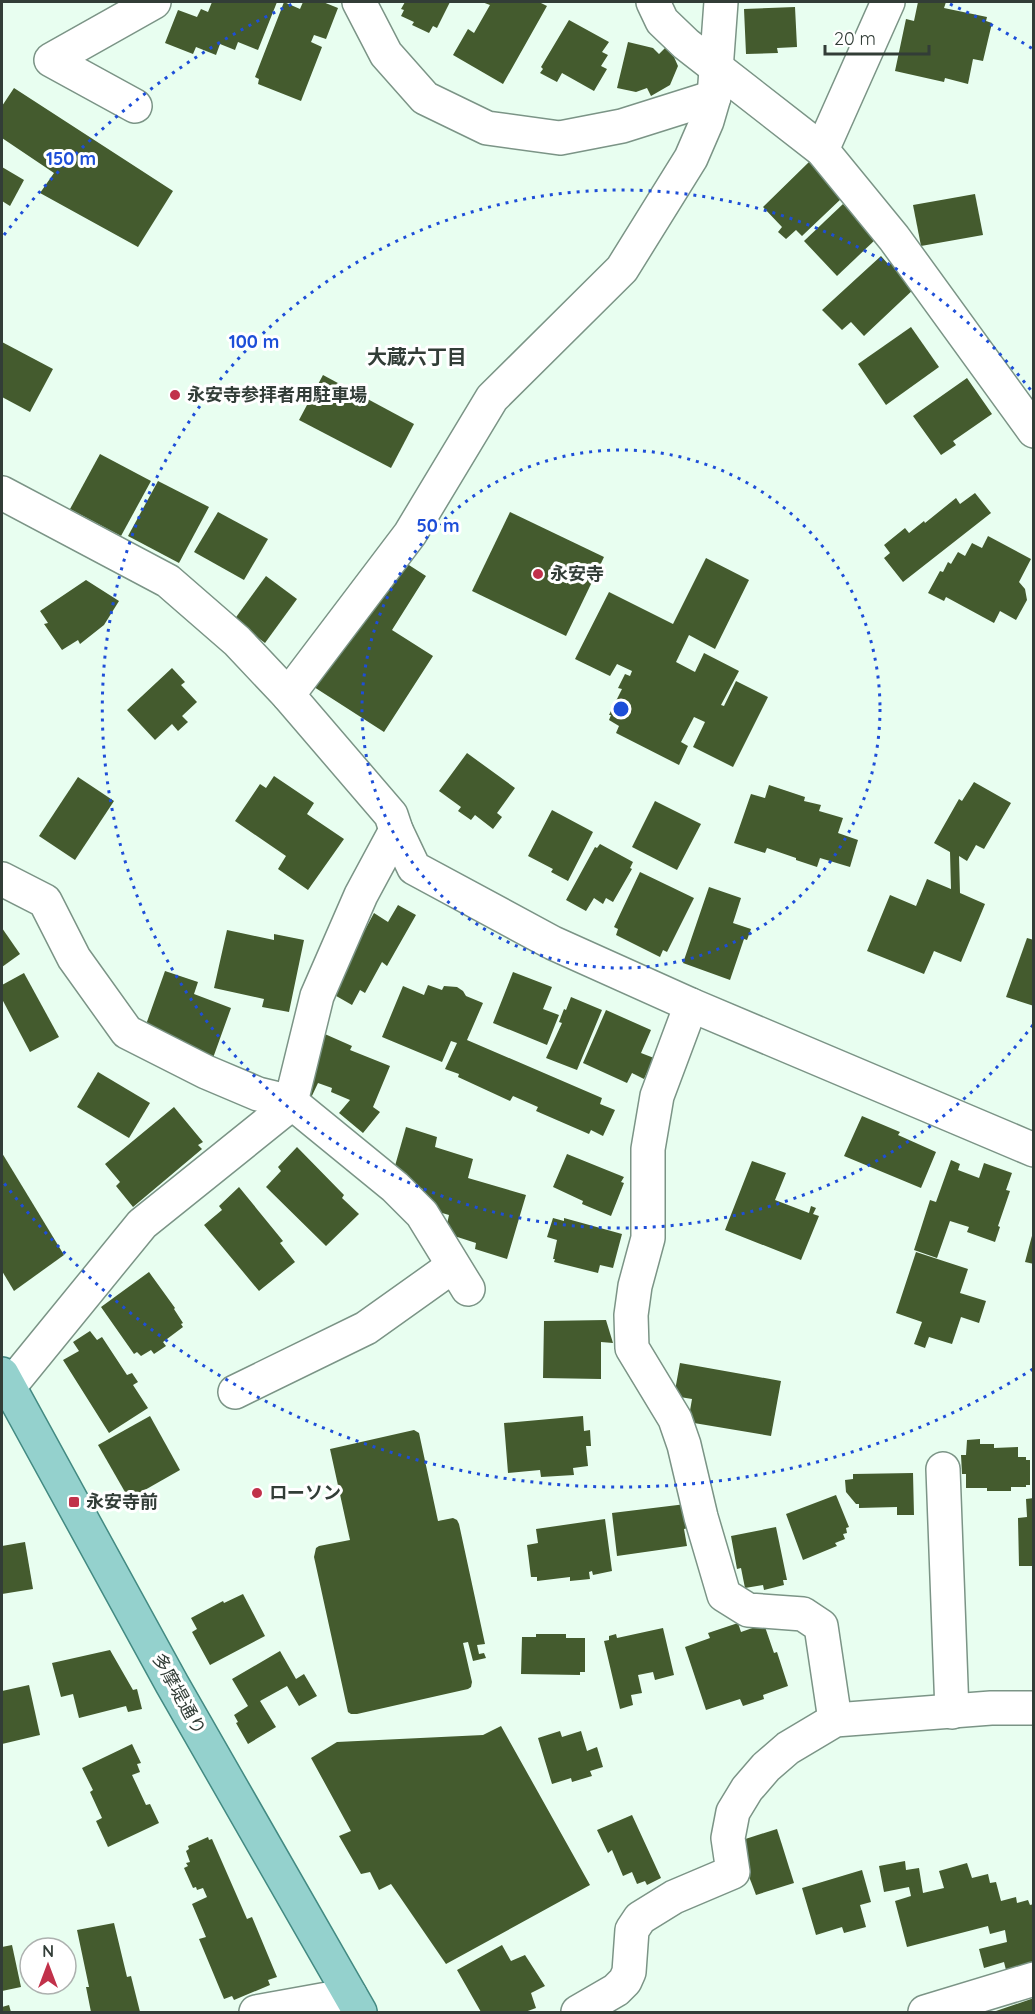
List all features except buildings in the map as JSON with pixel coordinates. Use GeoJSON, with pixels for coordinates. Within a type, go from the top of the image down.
{"type":"FeatureCollection","features":[{"type":"Feature","properties":{"kind":"main road","name":"多摩堤通り"},"geometry":{"type":"LineString","coordinates":[[4,1384],[355,2004]]}},
{"type":"Feature","properties":{"kind":"street"},"geometry":{"type":"LineString","coordinates":[[135,106],[51,60],[154,2]]}},
{"type":"Feature","properties":{"kind":"street"},"geometry":{"type":"LineString","coordinates":[[359,2],[386,54],[425,99],[487,128],[560,138],[622,126],[716,82]]}},
{"type":"Feature","properties":{"kind":"street"},"geometry":{"type":"LineString","coordinates":[[653,2],[662,21],[686,44],[716,82],[822,150],[894,238],[1034,431]]}},
{"type":"Feature","properties":{"kind":"street"},"geometry":{"type":"LineString","coordinates":[[288,695],[410,534],[492,398],[622,269],[691,158],[707,121],[716,82],[721,2]]}},
{"type":"Feature","properties":{"kind":"street"},"geometry":{"type":"LineString","coordinates":[[822,150],[888,2]]}},
{"type":"Feature","properties":{"kind":"street"},"geometry":{"type":"LineString","coordinates":[[2,493],[168,581],[237,641],[288,695],[390,815],[414,868],[553,943],[691,1005],[1034,1150]]}},
{"type":"Feature","properties":{"kind":"street"},"geometry":{"type":"LineString","coordinates":[[4,1384],[142,1224],[291,1102],[317,996],[361,895],[396,831]]}},
{"type":"Feature","properties":{"kind":"street"},"geometry":{"type":"LineString","coordinates":[[2,879],[45,901],[74,958],[127,1032],[206,1072],[258,1094],[291,1102],[395,1187],[422,1214],[460,1278],[366,1328],[234,1392]]}},
{"type":"Feature","properties":{"kind":"street"},"geometry":{"type":"LineString","coordinates":[[691,1005],[657,1096],[648,1149],[648,1238],[632,1305],[632,1348],[675,1419],[724,1595],[748,1610],[802,1614],[821,1626],[835,1720]]}},
{"type":"Feature","properties":{"kind":"street"},"geometry":{"type":"LineString","coordinates":[[943,1469],[952,1712]]}},
{"type":"Feature","properties":{"kind":"street"},"geometry":{"type":"LineString","coordinates":[[578,2013],[616,1990],[626,1981],[633,1930],[640,1918],[674,1897],[733,1872],[728,1838],[733,1812],[747,1789],[766,1767],[788,1748],[835,1720],[992,1708],[1034,1708]]}},
{"type":"Feature","properties":{"kind":"street"},"geometry":{"type":"LineString","coordinates":[[925,2013],[1034,1979]]}},
{"type":"Feature","properties":{"kind":"street"},"geometry":{"type":"LineString","coordinates":[[256,2013],[355,2004]]}},
{"type":"Feature","properties":{"kind":"place","name":"永安寺参拝者用駐車場"},"geometry":{"type":"Point","coordinates":[175,395]}},
{"type":"Feature","properties":{"kind":"place","name":"永安寺"},"geometry":{"type":"Point","coordinates":[538,574]}},
{"type":"Feature","properties":{"kind":"place","name":"ローソン"},"geometry":{"type":"Point","coordinates":[257,1493]}},
{"type":"Feature","properties":{"kind":"place","name":"永安寺前"},"geometry":{"type":"Point","coordinates":[74,1502]}},
{"type":"Feature","properties":{"kind":"district","name":"大蔵六丁目"},"geometry":{"type":"Point","coordinates":[417,357]}}]}
